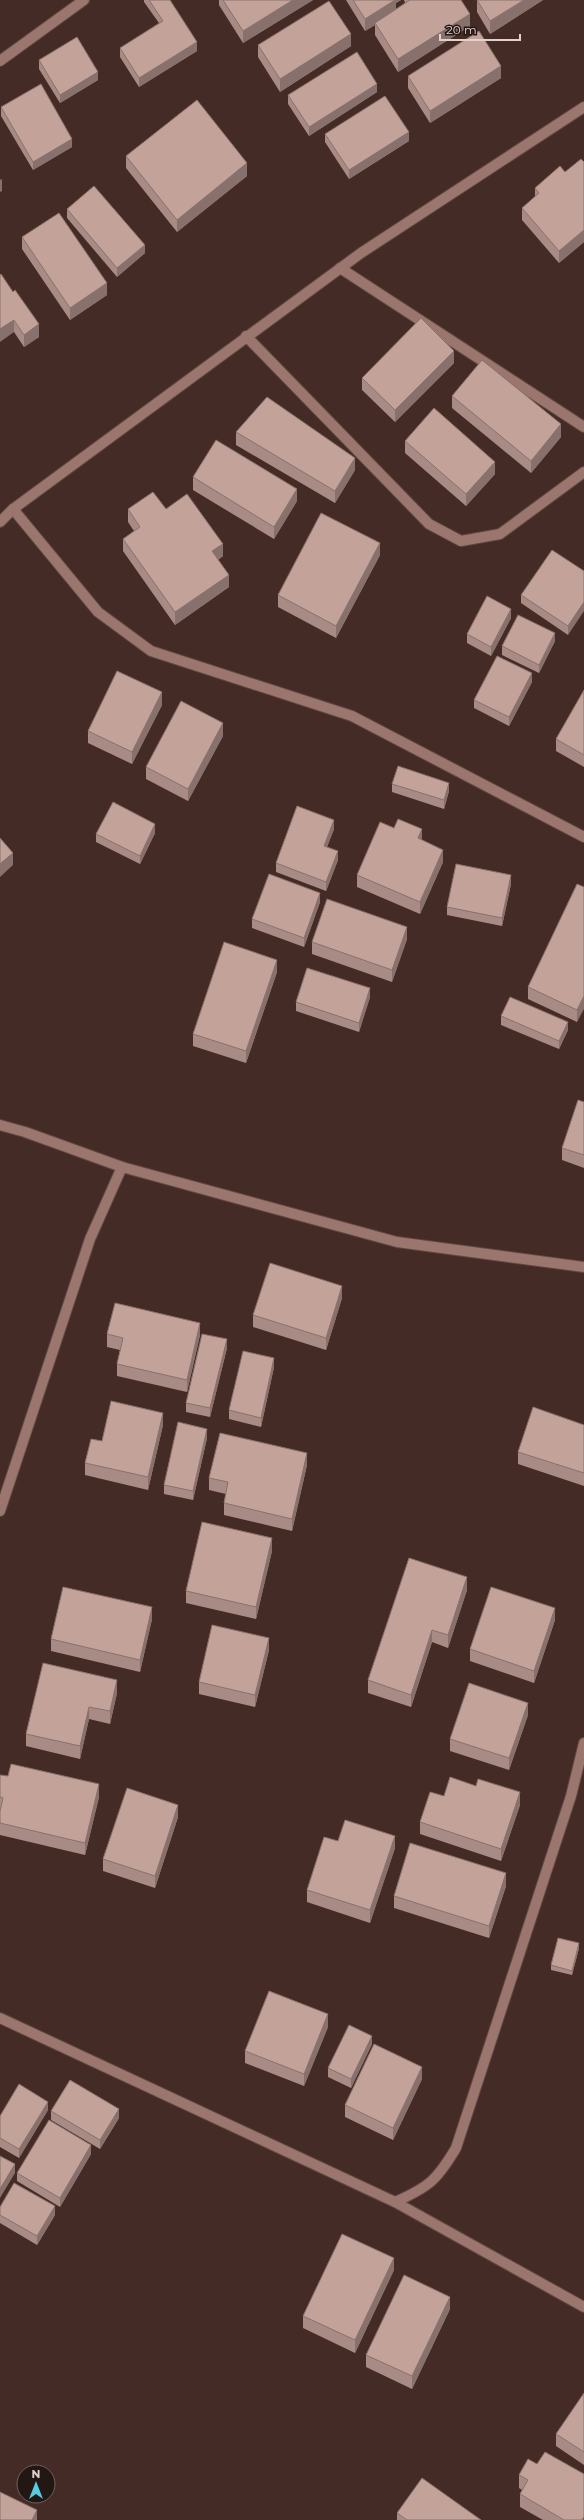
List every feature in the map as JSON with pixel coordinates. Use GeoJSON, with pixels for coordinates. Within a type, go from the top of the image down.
{"type":"FeatureCollection","features":[{"type":"Feature","properties":{"kind":"street"},"geometry":{"type":"LineString","coordinates":[[0,61],[84,0]]}},
{"type":"Feature","properties":{"kind":"street"},"geometry":{"type":"LineString","coordinates":[[0,522],[13,509],[340,268],[584,107]]}},
{"type":"Feature","properties":{"kind":"street"},"geometry":{"type":"LineString","coordinates":[[340,268],[584,427]]}},
{"type":"Feature","properties":{"kind":"street"},"geometry":{"type":"LineString","coordinates":[[246,336],[429,524],[461,541],[500,534],[584,472]]}},
{"type":"Feature","properties":{"kind":"street"},"geometry":{"type":"LineString","coordinates":[[13,509],[98,612],[151,651],[352,716],[584,837]]}},
{"type":"Feature","properties":{"kind":"street"},"geometry":{"type":"LineString","coordinates":[[0,1125],[25,1132],[122,1168],[397,1242],[584,1267]]}},
{"type":"Feature","properties":{"kind":"street"},"geometry":{"type":"LineString","coordinates":[[0,1511],[90,1239],[122,1168]]}},
{"type":"Feature","properties":{"kind":"street"},"geometry":{"type":"LineString","coordinates":[[395,2202],[422,2190],[441,2174],[456,2148],[571,1796],[584,1742]]}},
{"type":"Feature","properties":{"kind":"street"},"geometry":{"type":"LineString","coordinates":[[0,2018],[395,2202],[584,2307]]}},
{"type":"Feature","properties":{"kind":"building"},"geometry":{"type":"Polygon","coordinates":[[[149,0],[170,0],[197,42],[139,78],[120,48],[163,21],[149,0]]]}},
{"type":"Feature","properties":{"kind":"building"},"geometry":{"type":"Polygon","coordinates":[[[223,0],[293,0],[243,31],[223,0]]]}},
{"type":"Feature","properties":{"kind":"building"},"geometry":{"type":"Polygon","coordinates":[[[353,0],[395,0],[365,19],[353,0]]]}},
{"type":"Feature","properties":{"kind":"building"},"geometry":{"type":"Polygon","coordinates":[[[410,0],[461,0],[470,14],[398,59],[375,23],[410,0]]]}},
{"type":"Feature","properties":{"kind":"building"},"geometry":{"type":"Polygon","coordinates":[[[477,0],[524,0],[490,21],[477,0]]]}},
{"type":"Feature","properties":{"kind":"building"},"geometry":{"type":"Polygon","coordinates":[[[329,1],[351,34],[280,79],[258,45],[329,1]]]}},
{"type":"Feature","properties":{"kind":"building"},"geometry":{"type":"Polygon","coordinates":[[[479,31],[501,66],[430,111],[408,76],[479,31]]]}},
{"type":"Feature","properties":{"kind":"building"},"geometry":{"type":"Polygon","coordinates":[[[77,37],[98,72],[60,95],[39,60],[77,37]]]}},
{"type":"Feature","properties":{"kind":"building"},"geometry":{"type":"Polygon","coordinates":[[[357,52],[377,84],[309,127],[288,95],[357,52]]]}},
{"type":"Feature","properties":{"kind":"building"},"geometry":{"type":"Polygon","coordinates":[[[41,84],[72,139],[33,162],[1,107],[41,84]]]}},
{"type":"Feature","properties":{"kind":"building"},"geometry":{"type":"Polygon","coordinates":[[[385,96],[409,132],[349,170],[325,134],[385,96]]]}},
{"type":"Feature","properties":{"kind":"building"},"geometry":{"type":"Polygon","coordinates":[[[197,100],[247,163],[177,220],[126,156],[197,100]]]}},
{"type":"Feature","properties":{"kind":"building"},"geometry":{"type":"Polygon","coordinates":[[[581,159],[584,162],[584,230],[559,251],[522,208],[539,193],[535,188],[560,166],[565,172],[581,159]]]}},
{"type":"Feature","properties":{"kind":"building"},"geometry":{"type":"Polygon","coordinates":[[[94,186],[145,245],[117,268],[67,209],[94,186]]]}},
{"type":"Feature","properties":{"kind":"building"},"geometry":{"type":"Polygon","coordinates":[[[59,213],[107,283],[70,308],[22,237],[59,213]]]}},
{"type":"Feature","properties":{"kind":"building"},"geometry":{"type":"Polygon","coordinates":[[[1,274],[13,292],[15,290],[39,324],[24,335],[14,320],[0,329],[1,274]]]}},
{"type":"Feature","properties":{"kind":"building"},"geometry":{"type":"Polygon","coordinates":[[[421,318],[454,351],[395,410],[362,378],[421,318]]]}},
{"type":"Feature","properties":{"kind":"building"},"geometry":{"type":"Polygon","coordinates":[[[482,360],[561,424],[531,461],[452,396],[482,360]]]}},
{"type":"Feature","properties":{"kind":"building"},"geometry":{"type":"Polygon","coordinates":[[[267,397],[355,458],[335,491],[236,432],[267,397]]]}},
{"type":"Feature","properties":{"kind":"building"},"geometry":{"type":"Polygon","coordinates":[[[434,408],[495,462],[466,494],[405,441],[434,408]]]}},
{"type":"Feature","properties":{"kind":"building"},"geometry":{"type":"Polygon","coordinates":[[[216,440],[297,489],[274,527],[193,477],[216,440]]]}},
{"type":"Feature","properties":{"kind":"building"},"geometry":{"type":"Polygon","coordinates":[[[153,492],[166,509],[187,494],[223,544],[212,551],[229,575],[175,612],[123,539],[140,527],[128,509],[153,492]]]}},
{"type":"Feature","properties":{"kind":"building"},"geometry":{"type":"Polygon","coordinates":[[[321,513],[380,543],[336,626],[278,595],[321,513]]]}},
{"type":"Feature","properties":{"kind":"building"},"geometry":{"type":"Polygon","coordinates":[[[552,550],[584,571],[584,602],[568,626],[521,595],[552,550]]]}},
{"type":"Feature","properties":{"kind":"building"},"geometry":{"type":"Polygon","coordinates":[[[487,596],[511,609],[491,647],[467,634],[487,596]]]}},
{"type":"Feature","properties":{"kind":"building"},"geometry":{"type":"Polygon","coordinates":[[[518,615],[555,633],[539,665],[502,646],[518,615]]]}},
{"type":"Feature","properties":{"kind":"building"},"geometry":{"type":"Polygon","coordinates":[[[497,656],[532,673],[509,717],[474,700],[497,656]]]}},
{"type":"Feature","properties":{"kind":"building"},"geometry":{"type":"Polygon","coordinates":[[[117,671],[162,692],[132,752],[88,731],[117,671]]]}},
{"type":"Feature","properties":{"kind":"building"},"geometry":{"type":"Polygon","coordinates":[[[584,690],[584,755],[556,739],[584,690]]]}},
{"type":"Feature","properties":{"kind":"building"},"geometry":{"type":"Polygon","coordinates":[[[181,701],[223,723],[188,789],[146,767],[181,701]]]}},
{"type":"Feature","properties":{"kind":"building"},"geometry":{"type":"Polygon","coordinates":[[[398,766],[449,783],[444,800],[392,784],[398,766]]]}},
{"type":"Feature","properties":{"kind":"building"},"geometry":{"type":"Polygon","coordinates":[[[113,802],[155,824],[140,856],[96,834],[113,802]]]}},
{"type":"Feature","properties":{"kind":"building"},"geometry":{"type":"Polygon","coordinates":[[[297,806],[334,820],[324,846],[338,851],[326,882],[276,863],[297,806]]]}},
{"type":"Feature","properties":{"kind":"building"},"geometry":{"type":"Polygon","coordinates":[[[398,819],[422,829],[418,838],[443,850],[420,902],[357,875],[380,822],[394,828],[398,819]]]}},
{"type":"Feature","properties":{"kind":"building"},"geometry":{"type":"Polygon","coordinates":[[[0,838],[13,853],[0,864],[0,838]]]}},
{"type":"Feature","properties":{"kind":"building"},"geometry":{"type":"Polygon","coordinates":[[[456,864],[511,875],[502,918],[447,907],[456,864]]]}},
{"type":"Feature","properties":{"kind":"building"},"geometry":{"type":"Polygon","coordinates":[[[269,874],[320,893],[304,938],[252,919],[269,874]]]}},
{"type":"Feature","properties":{"kind":"building"},"geometry":{"type":"Polygon","coordinates":[[[577,884],[584,887],[584,996],[577,1010],[528,987],[577,884]]]}},
{"type":"Feature","properties":{"kind":"building"},"geometry":{"type":"Polygon","coordinates":[[[327,899],[407,927],[392,970],[312,942],[327,899]]]}},
{"type":"Feature","properties":{"kind":"building"},"geometry":{"type":"Polygon","coordinates":[[[224,942],[277,960],[246,1051],[193,1034],[224,942]]]}},
{"type":"Feature","properties":{"kind":"building"},"geometry":{"type":"Polygon","coordinates":[[[307,968],[370,988],[359,1023],[296,1002],[307,968]]]}},
{"type":"Feature","properties":{"kind":"building"},"geometry":{"type":"Polygon","coordinates":[[[510,997],[568,1022],[559,1041],[501,1016],[510,997]]]}},
{"type":"Feature","properties":{"kind":"building"},"geometry":{"type":"Polygon","coordinates":[[[578,1100],[584,1102],[584,1155],[562,1148],[578,1100]]]}},
{"type":"Feature","properties":{"kind":"building"},"geometry":{"type":"Polygon","coordinates":[[[270,1263],[342,1286],[326,1338],[253,1315],[270,1263]]]}},
{"type":"Feature","properties":{"kind":"building"},"geometry":{"type":"Polygon","coordinates":[[[115,1303],[200,1323],[187,1380],[117,1364],[123,1338],[107,1334],[115,1303]]]}},
{"type":"Feature","properties":{"kind":"building"},"geometry":{"type":"Polygon","coordinates":[[[202,1334],[227,1339],[210,1408],[186,1403],[202,1334]]]}},
{"type":"Feature","properties":{"kind":"building"},"geometry":{"type":"Polygon","coordinates":[[[243,1351],[274,1358],[261,1418],[229,1410],[243,1351]]]}},
{"type":"Feature","properties":{"kind":"building"},"geometry":{"type":"Polygon","coordinates":[[[111,1401],[163,1413],[148,1477],[85,1463],[91,1439],[102,1441],[111,1401]]]}},
{"type":"Feature","properties":{"kind":"building"},"geometry":{"type":"Polygon","coordinates":[[[533,1407],[584,1425],[584,1473],[518,1452],[533,1407]]]}},
{"type":"Feature","properties":{"kind":"building"},"geometry":{"type":"Polygon","coordinates":[[[178,1422],[207,1429],[193,1491],[164,1485],[178,1422]]]}},
{"type":"Feature","properties":{"kind":"building"},"geometry":{"type":"Polygon","coordinates":[[[220,1433],[307,1453],[292,1519],[224,1503],[228,1482],[209,1478],[220,1433]]]}},
{"type":"Feature","properties":{"kind":"building"},"geometry":{"type":"Polygon","coordinates":[[[202,1522],[272,1538],[256,1607],[186,1591],[202,1522]]]}},
{"type":"Feature","properties":{"kind":"building"},"geometry":{"type":"Polygon","coordinates":[[[409,1558],[467,1577],[448,1635],[432,1630],[411,1695],[368,1680],[409,1558]]]}},
{"type":"Feature","properties":{"kind":"building"},"geometry":{"type":"Polygon","coordinates":[[[63,1587],[152,1607],[140,1660],[51,1639],[63,1587]]]}},
{"type":"Feature","properties":{"kind":"building"},"geometry":{"type":"Polygon","coordinates":[[[491,1587],[555,1608],[534,1671],[470,1649],[491,1587]]]}},
{"type":"Feature","properties":{"kind":"building"},"geometry":{"type":"Polygon","coordinates":[[[212,1625],[269,1638],[255,1695],[199,1682],[212,1625]]]}},
{"type":"Feature","properties":{"kind":"building"},"geometry":{"type":"Polygon","coordinates":[[[43,1663],[117,1680],[110,1711],[89,1707],[80,1746],[26,1734],[43,1663]]]}},
{"type":"Feature","properties":{"kind":"building"},"geometry":{"type":"Polygon","coordinates":[[[469,1683],[528,1703],[509,1758],[450,1739],[469,1683]]]}},
{"type":"Feature","properties":{"kind":"building"},"geometry":{"type":"Polygon","coordinates":[[[11,1764],[99,1784],[85,1843],[0,1823],[0,1811],[3,1798],[0,1797],[0,1775],[8,1776],[11,1764]]]}},
{"type":"Feature","properties":{"kind":"building"},"geometry":{"type":"Polygon","coordinates":[[[450,1777],[476,1786],[478,1779],[520,1792],[501,1849],[420,1822],[430,1792],[444,1796],[450,1777]]]}},
{"type":"Feature","properties":{"kind":"building"},"geometry":{"type":"Polygon","coordinates":[[[127,1788],[178,1805],[155,1876],[103,1859],[127,1788]]]}},
{"type":"Feature","properties":{"kind":"building"},"geometry":{"type":"Polygon","coordinates":[[[345,1820],[395,1836],[370,1910],[307,1890],[324,1837],[338,1841],[345,1820]]]}},
{"type":"Feature","properties":{"kind":"building"},"geometry":{"type":"Polygon","coordinates":[[[410,1843],[506,1873],[489,1926],[394,1896],[410,1843]]]}},
{"type":"Feature","properties":{"kind":"building"},"geometry":{"type":"Polygon","coordinates":[[[558,1938],[579,1943],[572,1971],[551,1965],[558,1938]]]}},
{"type":"Feature","properties":{"kind":"building"},"geometry":{"type":"Polygon","coordinates":[[[269,1991],[328,2014],[304,2074],[245,2051],[269,1991]]]}},
{"type":"Feature","properties":{"kind":"building"},"geometry":{"type":"Polygon","coordinates":[[[349,2025],[372,2036],[351,2079],[328,2068],[349,2025]]]}},
{"type":"Feature","properties":{"kind":"building"},"geometry":{"type":"Polygon","coordinates":[[[374,2044],[422,2067],[393,2128],[345,2105],[374,2044]]]}},
{"type":"Feature","properties":{"kind":"building"},"geometry":{"type":"Polygon","coordinates":[[[70,2080],[119,2109],[100,2140],[51,2111],[70,2080]]]}},
{"type":"Feature","properties":{"kind":"building"},"geometry":{"type":"Polygon","coordinates":[[[19,2084],[48,2102],[19,2149],[0,2138],[0,2116],[19,2084]]]}},
{"type":"Feature","properties":{"kind":"building"},"geometry":{"type":"Polygon","coordinates":[[[49,2120],[91,2145],[60,2198],[17,2173],[49,2120]]]}},
{"type":"Feature","properties":{"kind":"building"},"geometry":{"type":"Polygon","coordinates":[[[0,2156],[15,2164],[0,2189],[0,2156]]]}},
{"type":"Feature","properties":{"kind":"building"},"geometry":{"type":"Polygon","coordinates":[[[14,2183],[55,2206],[37,2236],[0,2215],[0,2207],[14,2183]]]}},
{"type":"Feature","properties":{"kind":"building"},"geometry":{"type":"Polygon","coordinates":[[[342,2234],[394,2258],[355,2340],[303,2316],[342,2234]]]}},
{"type":"Feature","properties":{"kind":"building"},"geometry":{"type":"Polygon","coordinates":[[[404,2275],[450,2297],[412,2376],[366,2355],[404,2275]]]}},
{"type":"Feature","properties":{"kind":"building"},"geometry":{"type":"Polygon","coordinates":[[[584,2393],[584,2452],[556,2434],[584,2393]]]}},
{"type":"Feature","properties":{"kind":"building"},"geometry":{"type":"Polygon","coordinates":[[[545,2452],[584,2474],[584,2517],[582,2520],[564,2520],[520,2494],[528,2480],[519,2475],[528,2459],[537,2464],[545,2452]]]}},
{"type":"Feature","properties":{"kind":"building"},"geometry":{"type":"Polygon","coordinates":[[[422,2478],[481,2520],[407,2520],[397,2513],[422,2478]]]}},
{"type":"Feature","properties":{"kind":"building"},"geometry":{"type":"Polygon","coordinates":[[[0,2492],[16,2500],[16,2504],[25,2504],[37,2510],[32,2520],[0,2520],[0,2492]]]}}]}
